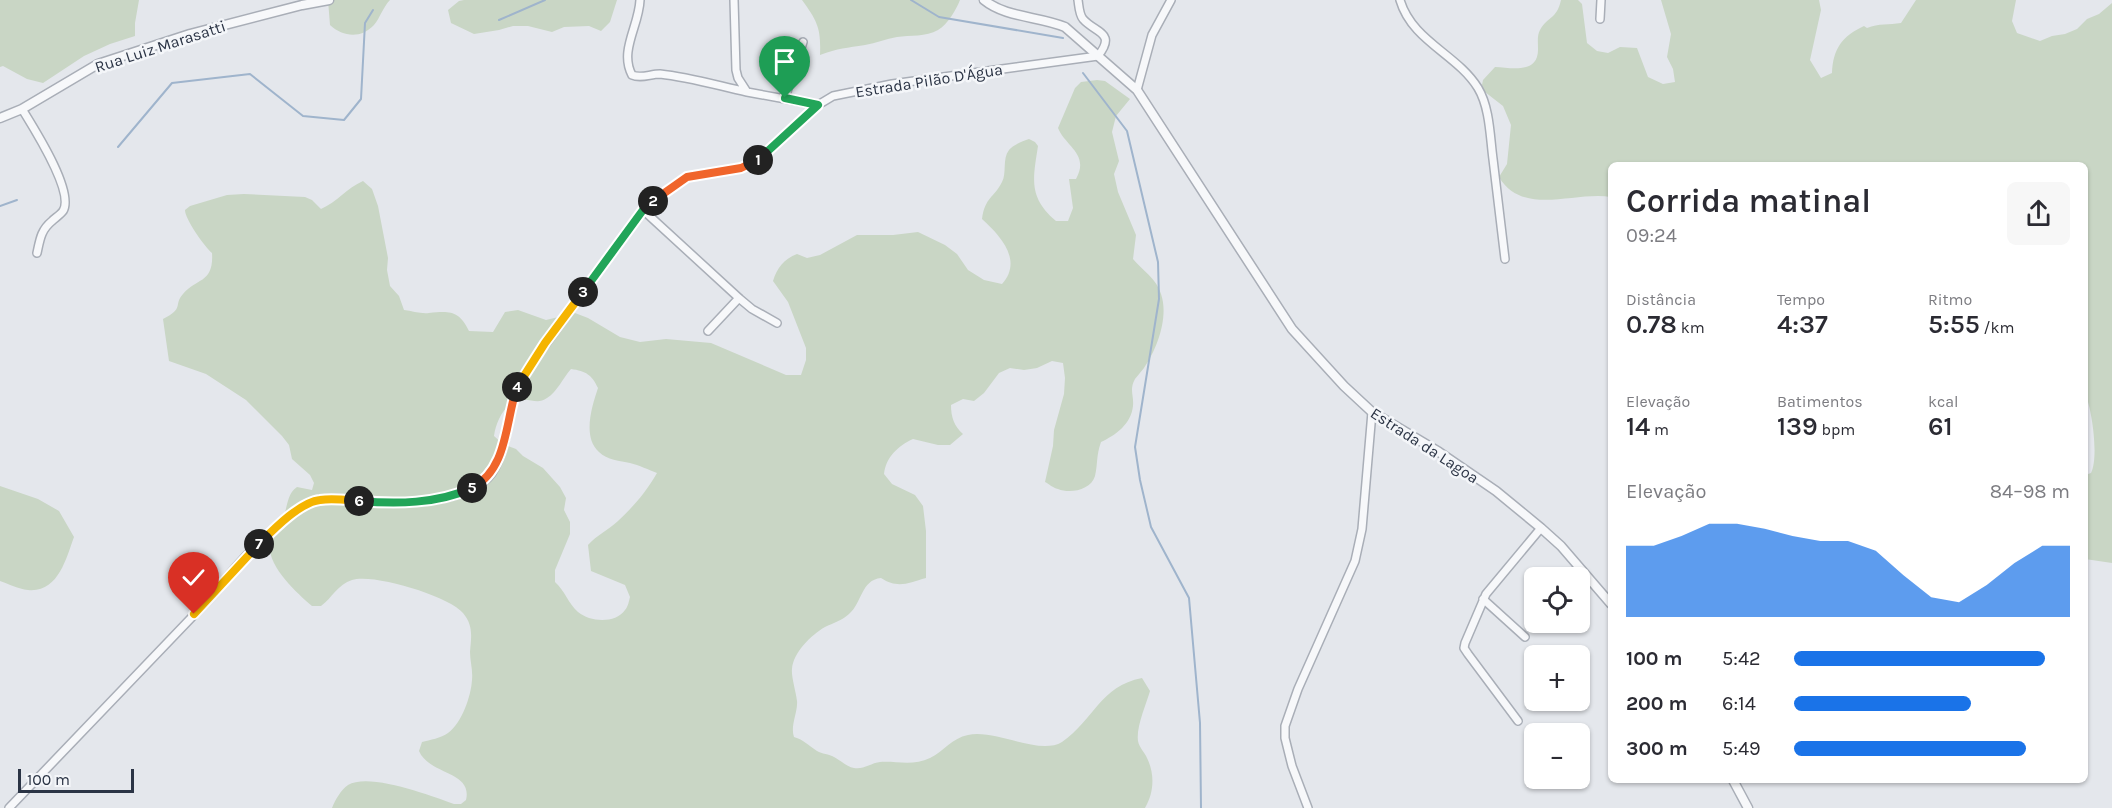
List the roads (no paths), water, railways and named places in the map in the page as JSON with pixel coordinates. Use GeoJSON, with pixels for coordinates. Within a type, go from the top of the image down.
{"type":"FeatureCollection","features":[{"type":"Feature","properties":{"kind":"street","name":"Rua Luiz Marasatti"},"geometry":{"type":"LineString","coordinates":[[0,118],[22,109],[69,79],[98,64],[190,34],[330,0]]}},
{"type":"Feature","properties":{"kind":"street"},"geometry":{"type":"LineString","coordinates":[[640,0],[638,20],[627,50],[627,63],[632,75],[636,77],[654,74],[669,76],[818,105]]}},
{"type":"Feature","properties":{"kind":"street"},"geometry":{"type":"LineString","coordinates":[[734,0],[736,70],[747,92]]}},
{"type":"Feature","properties":{"kind":"street"},"geometry":{"type":"LineString","coordinates":[[984,0],[1005,12],[1065,27],[1137,90],[1152,35],[1171,0]]}},
{"type":"Feature","properties":{"kind":"street"},"geometry":{"type":"LineString","coordinates":[[1078,0],[1083,19],[1103,33],[1104,48],[1098,56]]}},
{"type":"Feature","properties":{"kind":"street"},"geometry":{"type":"LineString","coordinates":[[1400,0],[1411,24],[1463,68],[1479,89],[1487,115],[1505,259]]}},
{"type":"Feature","properties":{"kind":"street"},"geometry":{"type":"LineString","coordinates":[[1600,20],[1601,0]]}},
{"type":"Feature","properties":{"kind":"street"},"geometry":{"type":"LineString","coordinates":[[785,98],[804,42]]}},
{"type":"Feature","properties":{"kind":"street","name":"Estrada Pilão D'Água"},"geometry":{"type":"LineString","coordinates":[[9,808],[255,547],[304,506],[318,500],[328,499],[384,503],[443,498],[470,490],[483,482],[492,472],[501,453],[512,402],[520,381],[643,210],[673,186],[687,177],[741,168],[761,158],[818,105],[833,96],[892,84],[1098,56]]}},
{"type":"Feature","properties":{"kind":"street","name":"Estrada da Lagoa"},"geometry":{"type":"LineString","coordinates":[[1137,90],[1293,329],[1344,386],[1372,412],[1496,491],[1561,546],[1608,601]]}},
{"type":"Feature","properties":{"kind":"street"},"geometry":{"type":"LineString","coordinates":[[22,109],[52,160],[63,189],[65,203],[63,211],[44,227],[37,253]]}},
{"type":"Feature","properties":{"kind":"street"},"geometry":{"type":"LineString","coordinates":[[643,210],[738,298],[777,323]]}},
{"type":"Feature","properties":{"kind":"street"},"geometry":{"type":"LineString","coordinates":[[708,332],[738,298]]}},
{"type":"Feature","properties":{"kind":"street"},"geometry":{"type":"LineString","coordinates":[[1308,808],[1292,766],[1285,738],[1285,726],[1298,689],[1355,561],[1362,529],[1372,412]]}},
{"type":"Feature","properties":{"kind":"street"},"geometry":{"type":"LineString","coordinates":[[1518,721],[1464,648],[1469,630],[1483,599],[1541,528]]}},
{"type":"Feature","properties":{"kind":"street"},"geometry":{"type":"LineString","coordinates":[[1483,599],[1526,637]]}},
{"type":"Feature","properties":{"kind":"street"},"geometry":{"type":"LineString","coordinates":[[1736,783],[1748,808]]}},
{"type":"Feature","properties":{"kind":"waterway"},"geometry":{"type":"LineString","coordinates":[[499,20],[545,0]]}},
{"type":"Feature","properties":{"kind":"waterway"},"geometry":{"type":"LineString","coordinates":[[911,0],[939,17],[1063,38]]}},
{"type":"Feature","properties":{"kind":"waterway"},"geometry":{"type":"LineString","coordinates":[[118,147],[172,83],[250,74],[303,116],[344,120],[361,99],[365,23],[373,10]]}},
{"type":"Feature","properties":{"kind":"waterway"},"geometry":{"type":"LineString","coordinates":[[1083,73],[1127,131],[1158,262],[1159,299],[1135,447],[1151,527],[1189,598],[1200,723],[1201,808]]}},
{"type":"Feature","properties":{"kind":"waterway"},"geometry":{"type":"LineString","coordinates":[[0,206],[17,200]]}}]}
